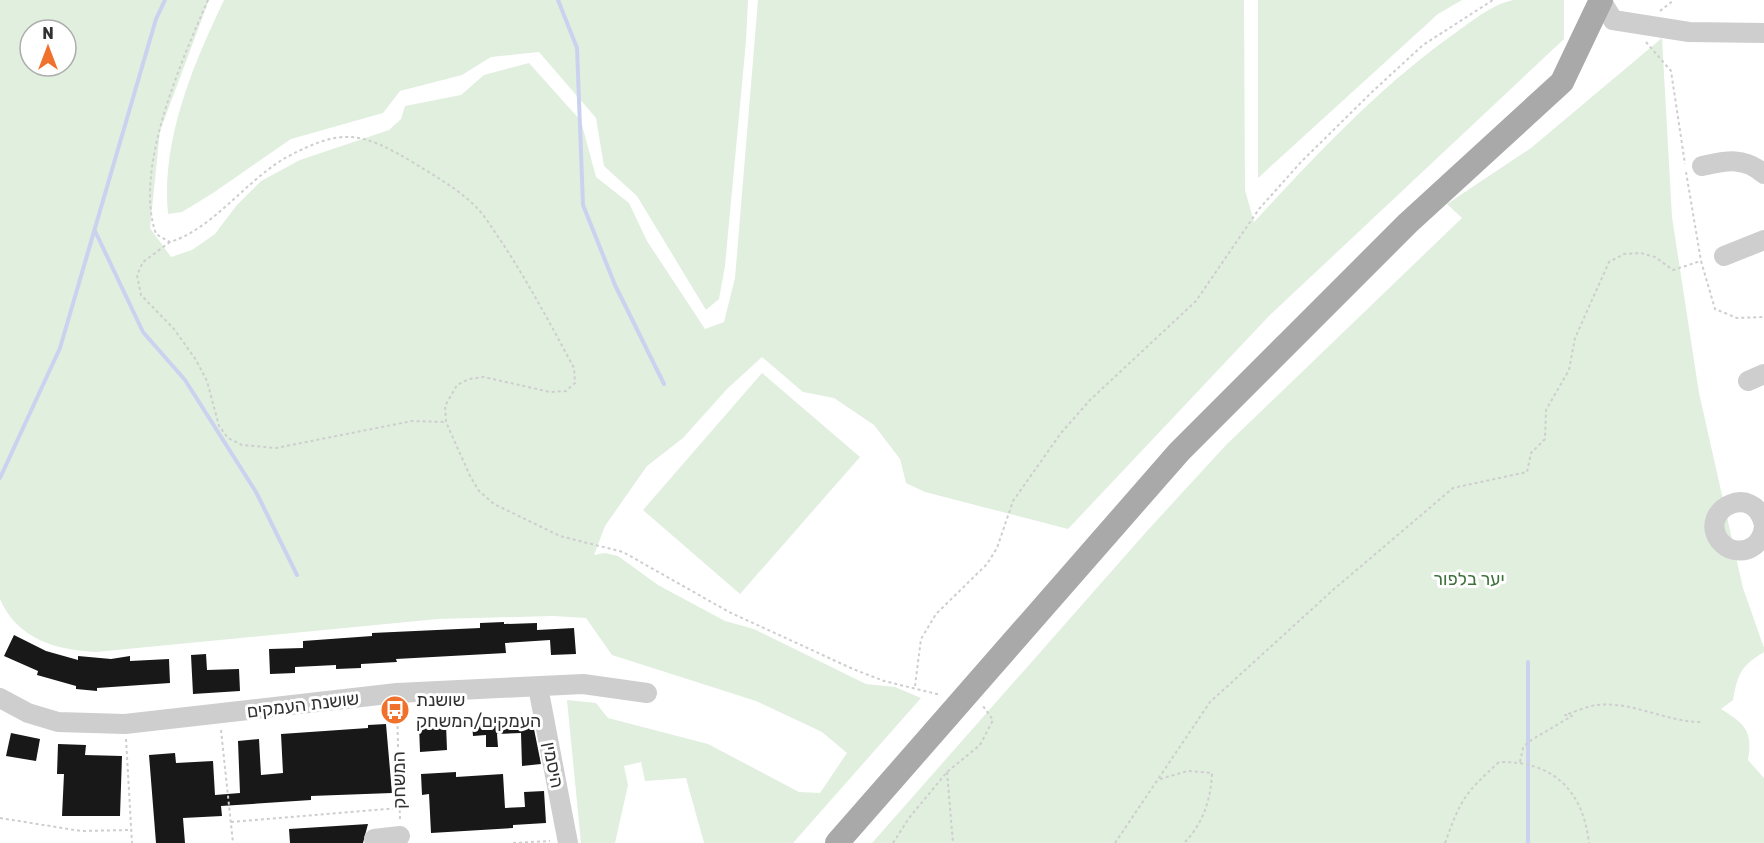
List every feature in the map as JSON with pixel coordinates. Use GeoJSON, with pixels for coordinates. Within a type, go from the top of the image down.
{"type":"FeatureCollection","features":[{"type":"Feature","properties":{"kind":"main road"},"geometry":{"type":"LineString","coordinates":[[837,843],[1179,452],[1392,239],[1562,82],[1601,0]]}},
{"type":"Feature","properties":{"kind":"street"},"geometry":{"type":"LineString","coordinates":[[1601,0],[1613,20],[1689,32],[1764,33]]}},
{"type":"Feature","properties":{"kind":"street"},"geometry":{"type":"LineString","coordinates":[[1702,166],[1737,160],[1751,164],[1764,174]]}},
{"type":"Feature","properties":{"kind":"street"},"geometry":{"type":"LineString","coordinates":[[1724,256],[1764,240]]}},
{"type":"Feature","properties":{"kind":"street","name":"שושנת העמקים"},"geometry":{"type":"LineString","coordinates":[[0,698],[28,713],[58,722],[125,724],[220,715],[397,693],[583,684],[647,693]]}},
{"type":"Feature","properties":{"kind":"street","name":"היסמין"},"geometry":{"type":"LineString","coordinates":[[538,687],[568,841]]}},
{"type":"Feature","properties":{"kind":"street","name":"המשחק"},"geometry":{"type":"LineString","coordinates":[[375,843],[374,838],[400,836]]}},
{"type":"Feature","properties":{"kind":"path"},"geometry":{"type":"LineString","coordinates":[[170,242],[156,234],[151,220],[153,165],[172,82],[208,0]]}},
{"type":"Feature","properties":{"kind":"path"},"geometry":{"type":"LineString","coordinates":[[915,687],[921,639],[936,614],[987,564],[997,548],[1013,501],[1061,433],[1090,400],[1196,301],[1259,209],[1333,131],[1423,45],[1493,0]]}},
{"type":"Feature","properties":{"kind":"path"},"geometry":{"type":"LineString","coordinates":[[1631,23],[1671,71],[1701,261],[1715,309],[1737,318],[1764,317]]}},
{"type":"Feature","properties":{"kind":"path"},"geometry":{"type":"LineString","coordinates":[[446,422],[412,421],[276,448],[242,445],[228,438],[219,426],[207,381],[196,360],[174,329],[141,295],[137,275],[143,262],[170,242],[188,236],[256,178],[287,157],[318,143],[343,136],[364,137],[386,146],[458,190],[479,209],[521,271],[574,368],[575,383],[566,391],[550,392],[484,377],[469,379],[457,385],[445,406],[446,422],[479,491],[494,504],[560,536],[623,552],[729,612],[853,669],[884,681],[944,695]]}},
{"type":"Feature","properties":{"kind":"path"},"geometry":{"type":"LineString","coordinates":[[1115,843],[1210,702],[1333,590],[1453,488],[1527,472],[1531,453],[1545,439],[1546,410],[1569,370],[1575,338],[1582,319],[1610,262],[1623,254],[1641,253],[1655,257],[1673,270],[1701,261]]}},
{"type":"Feature","properties":{"kind":"path"},"geometry":{"type":"LineString","coordinates":[[893,843],[909,818],[947,772],[980,745],[993,720],[972,690]]}},
{"type":"Feature","properties":{"kind":"path","name":"המשחק"},"geometry":{"type":"LineString","coordinates":[[397,693],[400,836]]}},
{"type":"Feature","properties":{"kind":"path"},"geometry":{"type":"LineString","coordinates":[[1520,762],[1523,748],[1528,742],[1572,716],[1566,715],[1597,705],[1636,709],[1686,722],[1701,722]]}},
{"type":"Feature","properties":{"kind":"path"},"geometry":{"type":"LineString","coordinates":[[220,715],[233,843]]}},
{"type":"Feature","properties":{"kind":"path"},"geometry":{"type":"LineString","coordinates":[[125,724],[132,843]]}},
{"type":"Feature","properties":{"kind":"path"},"geometry":{"type":"LineString","coordinates":[[1445,843],[1460,803],[1469,789],[1499,762],[1520,762],[1554,774],[1561,780],[1579,805],[1587,824],[1589,843]]}},
{"type":"Feature","properties":{"kind":"path"},"geometry":{"type":"LineString","coordinates":[[1160,779],[1188,771],[1212,773],[1211,797],[1193,834],[1184,843]]}},
{"type":"Feature","properties":{"kind":"path"},"geometry":{"type":"LineString","coordinates":[[947,772],[953,843]]}},
{"type":"Feature","properties":{"kind":"path"},"geometry":{"type":"LineString","coordinates":[[231,822],[400,808]]}},
{"type":"Feature","properties":{"kind":"path"},"geometry":{"type":"LineString","coordinates":[[0,818],[81,831],[131,830]]}},
{"type":"Feature","properties":{"kind":"path"},"geometry":{"type":"LineString","coordinates":[[513,843],[568,841]]}},
{"type":"Feature","properties":{"kind":"green space"},"geometry":{"type":"Polygon","coordinates":[[[0,0],[209,0],[160,131],[150,228],[171,257],[192,250],[215,234],[236,206],[261,181],[300,160],[389,130],[401,119],[405,106],[461,95],[484,75],[529,63],[581,121],[596,177],[629,203],[647,241],[705,329],[724,322],[735,278],[758,0],[1244,0],[1245,190],[1254,222],[1326,145],[1376,97],[1470,22],[1492,8],[1514,0],[1564,0],[1564,39],[1269,316],[1068,529],[925,492],[906,483],[900,459],[874,425],[834,398],[803,392],[762,357],[727,389],[683,438],[647,466],[605,526],[594,555],[605,553],[618,556],[658,585],[725,621],[754,629],[866,684],[895,687],[921,698],[793,843],[704,843],[686,778],[645,781],[641,762],[624,766],[628,785],[615,843],[581,843],[567,700],[596,703],[608,718],[708,744],[799,792],[820,793],[847,753],[822,732],[756,701],[612,655],[586,618],[553,616],[438,619],[96,652],[81,651],[39,640],[27,633],[7,613],[0,599],[0,0]]]}},
{"type":"Feature","properties":{"kind":"green space"},"geometry":{"type":"Polygon","coordinates":[[[224,0],[748,0],[725,266],[719,299],[706,310],[637,196],[604,166],[596,118],[539,52],[491,57],[462,75],[400,91],[383,113],[291,139],[182,212],[168,214],[169,158],[174,131],[201,50],[224,0]]]}},
{"type":"Feature","properties":{"kind":"green space"},"geometry":{"type":"Polygon","coordinates":[[[1258,0],[1462,0],[1438,14],[1258,178],[1258,0]]]}},
{"type":"Feature","properties":{"kind":"green space","name":"יער בלפור"},"geometry":{"type":"Polygon","coordinates":[[[1662,38],[1672,217],[1699,393],[1743,588],[1764,648],[1764,652],[1745,666],[1737,683],[1733,700],[1721,709],[1736,719],[1745,729],[1749,742],[1748,760],[1764,778],[1764,843],[872,843],[1147,531],[1226,445],[1462,218],[1447,204],[1531,148],[1662,38]]]}},
{"type":"Feature","properties":{"kind":"green space"},"geometry":{"type":"Polygon","coordinates":[[[762,373],[860,457],[740,594],[643,510],[762,373]]]}},
{"type":"Feature","properties":{"kind":"building"},"geometry":{"type":"Polygon","coordinates":[[[504,622],[504,624],[537,623],[537,630],[574,628],[576,654],[551,655],[550,640],[505,643],[506,653],[396,659],[397,662],[361,664],[361,668],[336,669],[336,665],[295,667],[295,673],[270,674],[269,649],[303,648],[303,641],[372,636],[372,633],[480,628],[480,623],[504,622]]]}},
{"type":"Feature","properties":{"kind":"building"},"geometry":{"type":"Polygon","coordinates":[[[14,635],[46,651],[78,660],[78,656],[111,659],[130,656],[130,661],[169,659],[170,683],[97,688],[97,691],[76,689],[76,686],[37,675],[38,671],[4,656],[14,635]]]}},
{"type":"Feature","properties":{"kind":"building"},"geometry":{"type":"Polygon","coordinates":[[[206,654],[207,670],[239,669],[240,691],[193,694],[191,655],[206,654]]]}},
{"type":"Feature","properties":{"kind":"building"},"geometry":{"type":"Polygon","coordinates":[[[532,719],[541,764],[522,766],[521,733],[497,734],[498,747],[486,747],[486,735],[473,736],[472,723],[532,719]]]}},
{"type":"Feature","properties":{"kind":"building"},"geometry":{"type":"Polygon","coordinates":[[[386,724],[392,793],[311,796],[311,800],[221,806],[222,816],[183,818],[185,843],[156,843],[149,755],[175,753],[176,763],[213,761],[215,795],[240,793],[238,741],[259,739],[261,775],[283,773],[281,734],[368,728],[368,725],[386,724]]]}},
{"type":"Feature","properties":{"kind":"building"},"geometry":{"type":"Polygon","coordinates":[[[446,724],[447,750],[420,752],[419,725],[446,724]]]}},
{"type":"Feature","properties":{"kind":"building"},"geometry":{"type":"Polygon","coordinates":[[[11,733],[40,739],[36,761],[6,756],[11,733]]]}},
{"type":"Feature","properties":{"kind":"building"},"geometry":{"type":"Polygon","coordinates":[[[58,744],[86,745],[85,755],[122,756],[120,816],[62,816],[64,774],[57,774],[58,744]]]}},
{"type":"Feature","properties":{"kind":"building"},"geometry":{"type":"Polygon","coordinates":[[[456,772],[456,777],[503,774],[505,808],[525,807],[524,792],[544,791],[546,823],[513,825],[513,828],[431,833],[429,794],[422,795],[421,774],[456,772]]]}},
{"type":"Feature","properties":{"kind":"building"},"geometry":{"type":"Polygon","coordinates":[[[368,824],[363,843],[290,843],[289,829],[368,824]]]}},
{"type":"Feature","properties":{"kind":"waterway"},"geometry":{"type":"LineString","coordinates":[[0,478],[60,348],[156,19],[165,0]]}},
{"type":"Feature","properties":{"kind":"waterway"},"geometry":{"type":"LineString","coordinates":[[558,0],[577,48],[583,205],[615,285],[664,384]]}},
{"type":"Feature","properties":{"kind":"waterway"},"geometry":{"type":"LineString","coordinates":[[95,231],[143,332],[185,380],[256,492],[297,575]]}},
{"type":"Feature","properties":{"kind":"waterway"},"geometry":{"type":"LineString","coordinates":[[1528,662],[1528,843]]}},
{"type":"Feature","properties":{"kind":"place","name":"שושנת העמקים/המשחק"},"geometry":{"type":"Point","coordinates":[395,710]}}]}
